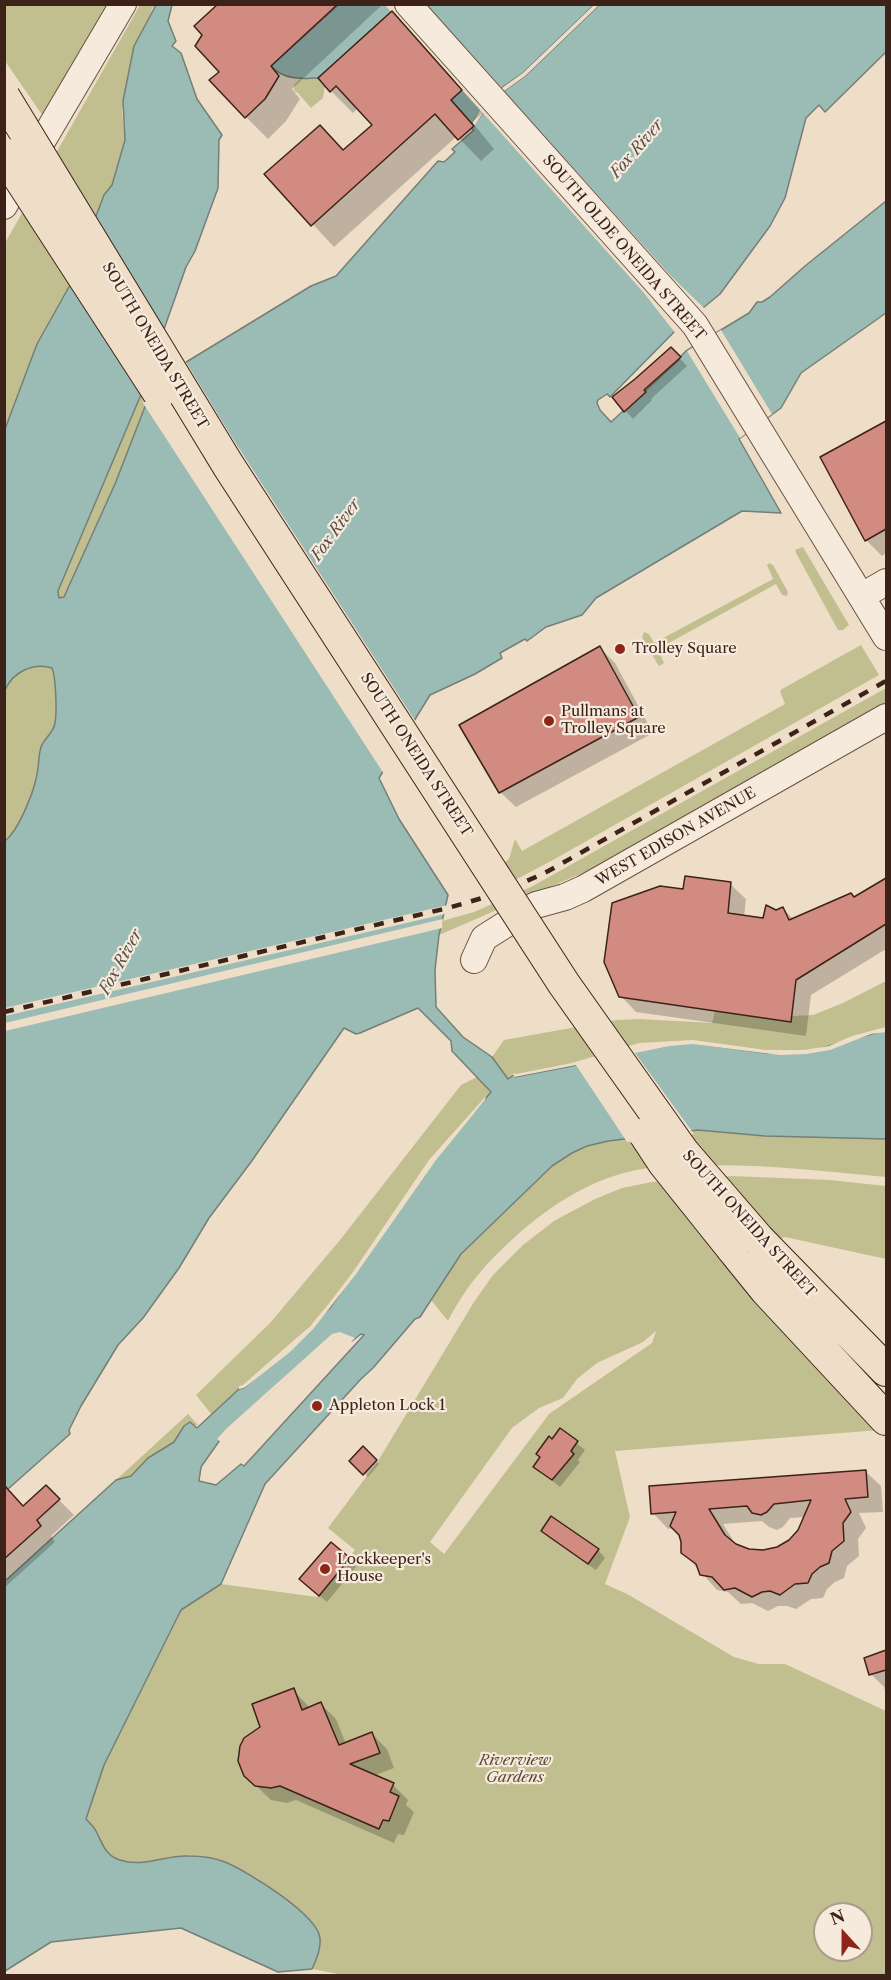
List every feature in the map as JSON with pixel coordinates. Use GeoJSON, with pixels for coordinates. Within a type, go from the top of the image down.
{"type":"FeatureCollection","features":[{"type":"Feature","properties":{"kind":"main road","name":"SOUTH ONEIDA STREET"},"geometry":{"type":"LineString","coordinates":[[4,97],[228,465],[564,984],[746,1245],[756,1279],[886,1419]]}},
{"type":"Feature","properties":{"kind":"main road","name":"SOUTH ONEIDA STREET"},"geometry":{"type":"LineString","coordinates":[[4,154],[566,1018],[664,1163],[746,1245],[886,1370]]}},
{"type":"Feature","properties":{"kind":"main road"},"geometry":{"type":"LineString","coordinates":[[805,1333],[845,1350],[886,1394]]}},
{"type":"Feature","properties":{"kind":"street"},"geometry":{"type":"LineString","coordinates":[[4,206],[123,4]]}},
{"type":"Feature","properties":{"kind":"street","name":"SOUTH OLDE ONEIDA STREET"},"geometry":{"type":"LineString","coordinates":[[408,4],[698,330],[886,637]]}},
{"type":"Feature","properties":{"kind":"street"},"geometry":{"type":"LineString","coordinates":[[862,596],[886,582]]}},
{"type":"Feature","properties":{"kind":"street","name":"WEST EDISON AVENUE"},"geometry":{"type":"LineString","coordinates":[[474,960],[484,938],[536,905],[583,889],[886,717]]}},
{"type":"Feature","properties":{"kind":"green space"},"geometry":{"type":"Polygon","coordinates":[[[104,4],[109,7],[45,119],[5,61],[4,5],[104,4]]]}},
{"type":"Feature","properties":{"kind":"green space"},"geometry":{"type":"Polygon","coordinates":[[[140,5],[156,5],[152,9],[122,111],[125,140],[112,185],[104,195],[70,285],[37,344],[5,429],[5,243],[140,5]]]}},
{"type":"Feature","properties":{"kind":"green space"},"geometry":{"type":"Polygon","coordinates":[[[318,78],[325,86],[323,98],[311,108],[294,91],[294,85],[300,79],[318,78]]]}},
{"type":"Feature","properties":{"kind":"green space"},"geometry":{"type":"Polygon","coordinates":[[[155,381],[115,484],[64,597],[59,598],[58,592],[140,397],[155,381]]]}},
{"type":"Feature","properties":{"kind":"green space"},"geometry":{"type":"Polygon","coordinates":[[[803,547],[849,625],[843,630],[838,630],[796,553],[795,550],[803,547]]]}},
{"type":"Feature","properties":{"kind":"green space"},"geometry":{"type":"Polygon","coordinates":[[[769,563],[773,565],[788,592],[787,596],[782,595],[776,584],[658,649],[664,663],[659,666],[642,637],[644,632],[649,634],[654,643],[773,579],[767,565],[769,563]]]}},
{"type":"Feature","properties":{"kind":"green space"},"geometry":{"type":"Polygon","coordinates":[[[861,645],[879,675],[553,860],[517,879],[496,886],[494,870],[509,859],[515,839],[522,851],[785,704],[780,691],[782,689],[861,645]]]}},
{"type":"Feature","properties":{"kind":"green space"},"geometry":{"type":"Polygon","coordinates":[[[43,665],[52,668],[56,695],[55,723],[41,747],[37,775],[28,804],[15,830],[5,841],[5,690],[21,672],[43,665]]]}},
{"type":"Feature","properties":{"kind":"green space"},"geometry":{"type":"Polygon","coordinates":[[[886,688],[886,709],[608,862],[439,935],[442,921],[474,912],[531,887],[886,688]]]}},
{"type":"Feature","properties":{"kind":"green space"},"geometry":{"type":"Polygon","coordinates":[[[886,981],[886,1030],[830,1049],[508,1079],[492,1057],[504,1040],[616,1020],[712,1023],[715,1011],[790,1022],[791,1016],[813,1015],[886,981]]]}},
{"type":"Feature","properties":{"kind":"green space"},"geometry":{"type":"Polygon","coordinates":[[[477,1077],[491,1093],[330,1308],[212,1415],[196,1395],[270,1323],[340,1240],[461,1085],[477,1077]]]}},
{"type":"Feature","properties":{"kind":"green space"},"geometry":{"type":"Polygon","coordinates":[[[698,1130],[765,1136],[886,1139],[886,1177],[787,1168],[712,1165],[647,1168],[624,1173],[607,1178],[574,1194],[529,1225],[477,1276],[448,1321],[431,1300],[461,1254],[552,1166],[572,1153],[587,1146],[608,1141],[698,1130]]]}},
{"type":"Feature","properties":{"kind":"green space","name":"Riverview Gardens"},"geometry":{"type":"Polygon","coordinates":[[[732,1176],[830,1180],[886,1186],[886,1259],[785,1237],[723,1259],[880,1430],[615,1451],[630,1517],[605,1584],[629,1595],[734,1657],[759,1664],[785,1664],[886,1711],[886,1975],[348,1976],[312,1969],[319,1947],[314,1925],[188,1856],[139,1863],[118,1860],[103,1849],[97,1833],[86,1819],[104,1765],[181,1610],[221,1584],[317,1597],[355,1550],[328,1528],[378,1461],[474,1302],[493,1275],[523,1245],[554,1221],[595,1199],[622,1188],[652,1182],[732,1176]],[[656,1331],[643,1342],[597,1363],[577,1379],[563,1398],[539,1408],[512,1428],[430,1542],[444,1554],[549,1414],[652,1343],[656,1331]]]}},
{"type":"Feature","properties":{"kind":"green space"},"geometry":{"type":"Polygon","coordinates":[[[188,1414],[198,1425],[185,1429],[181,1439],[134,1476],[116,1480],[188,1414]]]}},
{"type":"Feature","properties":{"kind":"water","name":"Fox River"},"geometry":{"type":"Polygon","coordinates":[[[156,5],[172,5],[168,21],[176,41],[172,46],[181,53],[197,99],[222,135],[219,140],[218,188],[195,251],[186,267],[140,397],[58,591],[59,598],[64,597],[115,484],[155,381],[311,286],[336,276],[438,161],[444,162],[455,152],[452,149],[474,130],[471,128],[497,96],[525,76],[599,5],[886,5],[886,52],[825,112],[819,105],[806,118],[785,198],[770,226],[720,294],[675,331],[610,397],[607,394],[597,403],[611,422],[686,351],[749,313],[757,302],[770,297],[886,201],[886,313],[801,373],[781,408],[739,439],[781,513],[742,511],[596,598],[582,615],[546,627],[527,641],[525,639],[500,653],[502,658],[475,674],[430,695],[379,778],[399,819],[448,895],[439,935],[435,970],[436,1007],[463,1037],[492,1057],[508,1079],[514,1075],[515,1077],[572,1066],[636,1046],[692,1043],[766,1053],[804,1053],[886,1030],[886,1139],[765,1136],[698,1130],[608,1141],[587,1146],[572,1153],[552,1166],[461,1254],[420,1317],[415,1319],[373,1368],[265,1484],[221,1584],[181,1610],[104,1765],[86,1819],[95,1829],[106,1850],[115,1858],[137,1863],[179,1856],[217,1859],[249,1874],[280,1894],[307,1917],[316,1928],[320,1942],[312,1969],[278,1972],[181,1928],[51,1942],[5,1971],[5,1581],[116,1480],[131,1476],[148,1458],[174,1442],[184,1426],[190,1422],[197,1428],[330,1308],[432,1162],[491,1092],[452,1051],[451,1041],[418,1008],[360,1033],[356,1034],[344,1028],[251,1162],[209,1218],[179,1268],[143,1318],[118,1345],[81,1406],[69,1430],[70,1434],[8,1489],[4,1485],[5,841],[24,813],[37,775],[41,747],[55,723],[56,703],[52,668],[45,666],[24,670],[13,678],[5,690],[5,429],[37,344],[70,285],[104,195],[112,185],[125,140],[123,101],[134,46],[156,5]],[[342,1334],[334,1335],[222,1437],[201,1467],[199,1481],[216,1485],[241,1464],[244,1466],[364,1335],[361,1334],[352,1341],[342,1334]]]}},
{"type":"Feature","properties":{"kind":"water"},"geometry":{"type":"Polygon","coordinates":[[[338,5],[594,5],[523,73],[494,93],[472,124],[451,100],[462,90],[392,11],[318,78],[287,76],[271,66],[338,5]]]}},
{"type":"Feature","properties":{"kind":"pier"},"geometry":{"type":"Polygon","coordinates":[[[385,5],[427,5],[502,88],[523,73],[594,5],[599,5],[525,76],[504,91],[671,276],[705,309],[676,334],[644,293],[483,113],[474,126],[472,124],[480,110],[385,5]]]}},
{"type":"Feature","properties":{"kind":"pier"},"geometry":{"type":"Polygon","coordinates":[[[721,330],[772,414],[740,438],[687,351],[721,330]]]}},
{"type":"Feature","properties":{"kind":"pier"},"geometry":{"type":"Polygon","coordinates":[[[184,359],[416,722],[384,774],[143,403],[153,379],[184,359]]]}},
{"type":"Feature","properties":{"kind":"pier"},"geometry":{"type":"Polygon","coordinates":[[[448,905],[445,914],[5,1016],[5,1008],[448,905]]]}},
{"type":"Feature","properties":{"kind":"pier"},"geometry":{"type":"Polygon","coordinates":[[[443,919],[442,928],[5,1031],[5,1023],[443,919]]]}},
{"type":"Feature","properties":{"kind":"pier"},"geometry":{"type":"Polygon","coordinates":[[[886,1027],[886,1032],[871,1034],[830,1050],[806,1054],[780,1055],[692,1044],[635,1053],[694,1134],[627,1142],[576,1065],[514,1077],[513,1073],[572,1063],[639,1043],[693,1040],[766,1050],[804,1050],[829,1046],[852,1036],[886,1027]]]}},
{"type":"Feature","properties":{"kind":"pier"},"geometry":{"type":"Polygon","coordinates":[[[486,1096],[436,1160],[356,1274],[314,1328],[290,1352],[244,1388],[239,1389],[239,1386],[243,1385],[310,1326],[327,1306],[353,1272],[429,1160],[486,1096]]]}},
{"type":"Feature","properties":{"kind":"pier"},"geometry":{"type":"Polygon","coordinates":[[[340,1332],[355,1338],[350,1343],[341,1337],[335,1338],[325,1345],[266,1398],[222,1443],[217,1439],[332,1334],[340,1332]]]}},
{"type":"Feature","properties":{"kind":"building"},"geometry":{"type":"Polygon","coordinates":[[[218,4],[338,4],[271,66],[279,76],[265,99],[245,118],[209,80],[219,72],[195,46],[202,35],[194,26],[218,4]]]}},
{"type":"Feature","properties":{"kind":"building"},"geometry":{"type":"Polygon","coordinates":[[[392,11],[462,90],[451,100],[474,126],[458,140],[435,114],[311,226],[264,174],[320,125],[343,150],[372,125],[336,86],[330,92],[318,78],[392,11]]]}},
{"type":"Feature","properties":{"kind":"building"},"geometry":{"type":"Polygon","coordinates":[[[671,347],[681,357],[644,390],[646,392],[624,412],[612,397],[671,347]]]}},
{"type":"Feature","properties":{"kind":"building"},"geometry":{"type":"Polygon","coordinates":[[[886,421],[886,529],[865,541],[820,457],[886,421]]]}},
{"type":"Feature","properties":{"kind":"building","name":"Pullmans at Trolley Square"},"geometry":{"type":"Polygon","coordinates":[[[600,646],[639,717],[499,793],[459,725],[600,646]]]}},
{"type":"Feature","properties":{"kind":"building"},"geometry":{"type":"Polygon","coordinates":[[[685,876],[731,882],[728,913],[763,918],[766,905],[776,910],[783,907],[789,920],[851,893],[854,897],[886,878],[886,924],[796,980],[791,1022],[619,997],[604,962],[612,903],[660,886],[683,889],[685,876]]]}},
{"type":"Feature","properties":{"kind":"building"},"geometry":{"type":"Polygon","coordinates":[[[560,1428],[578,1441],[571,1451],[574,1454],[552,1480],[533,1467],[540,1457],[536,1454],[549,1436],[552,1439],[560,1428]]]}},
{"type":"Feature","properties":{"kind":"building"},"geometry":{"type":"Polygon","coordinates":[[[363,1446],[377,1460],[363,1475],[349,1461],[363,1446]]]}},
{"type":"Feature","properties":{"kind":"building"},"geometry":{"type":"Polygon","coordinates":[[[866,1470],[868,1497],[845,1499],[851,1512],[843,1523],[844,1541],[832,1551],[829,1563],[812,1574],[808,1583],[795,1584],[780,1595],[770,1591],[752,1597],[735,1588],[724,1590],[712,1577],[700,1575],[696,1564],[681,1553],[679,1535],[670,1526],[676,1512],[651,1514],[649,1486],[866,1470]],[[811,1500],[774,1504],[761,1515],[752,1513],[747,1506],[709,1509],[725,1535],[736,1544],[749,1549],[763,1550],[777,1547],[789,1540],[798,1530],[811,1500]]]}},
{"type":"Feature","properties":{"kind":"building"},"geometry":{"type":"Polygon","coordinates":[[[4,1485],[23,1506],[46,1485],[60,1499],[37,1520],[41,1526],[4,1559],[4,1485]]]}},
{"type":"Feature","properties":{"kind":"building"},"geometry":{"type":"Polygon","coordinates":[[[551,1516],[599,1549],[588,1564],[541,1531],[551,1516]]]}},
{"type":"Feature","properties":{"kind":"building","name":"Lockkeeper's House"},"geometry":{"type":"Polygon","coordinates":[[[331,1542],[350,1558],[319,1596],[299,1579],[331,1542]]]}},
{"type":"Feature","properties":{"kind":"building"},"geometry":{"type":"Polygon","coordinates":[[[886,1650],[886,1670],[869,1675],[864,1658],[886,1650]]]}},
{"type":"Feature","properties":{"kind":"building"},"geometry":{"type":"Polygon","coordinates":[[[294,1688],[302,1710],[321,1702],[339,1745],[372,1732],[380,1753],[350,1764],[394,1783],[390,1792],[399,1796],[389,1821],[383,1820],[379,1829],[280,1786],[271,1788],[255,1786],[244,1776],[238,1761],[240,1746],[244,1738],[260,1727],[252,1704],[294,1688]]]}},
{"type":"Feature","properties":{"kind":"railway"},"geometry":{"type":"LineString","coordinates":[[4,1012],[448,908],[496,894],[543,874],[886,681]]}},
{"type":"Feature","properties":{"kind":"place","name":"Trolley Square"},"geometry":{"type":"Point","coordinates":[620,649]}},
{"type":"Feature","properties":{"kind":"place","name":"Pullmans at Trolley Square"},"geometry":{"type":"Point","coordinates":[549,721]}},
{"type":"Feature","properties":{"kind":"place","name":"Appleton Lock 1"},"geometry":{"type":"Point","coordinates":[317,1406]}},
{"type":"Feature","properties":{"kind":"place","name":"Lockkeeper's House"},"geometry":{"type":"Point","coordinates":[325,1569]}}]}
